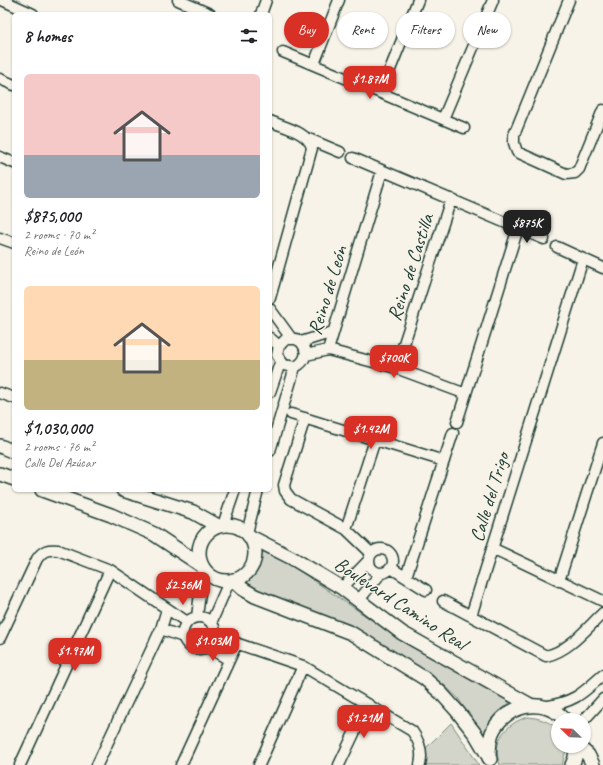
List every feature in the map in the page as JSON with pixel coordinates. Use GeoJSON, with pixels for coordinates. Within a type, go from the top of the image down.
{"type":"FeatureCollection","features":[{"type":"Feature","properties":{"kind":"street"},"geometry":{"type":"LineString","coordinates":[[2,0],[29,12]]}},
{"type":"Feature","properties":{"kind":"street"},"geometry":{"type":"LineString","coordinates":[[178,0],[189,2],[206,12]]}},
{"type":"Feature","properties":{"kind":"street"},"geometry":{"type":"LineString","coordinates":[[262,12],[266,0]]}},
{"type":"Feature","properties":{"kind":"street"},"geometry":{"type":"LineString","coordinates":[[314,64],[339,0]]}},
{"type":"Feature","properties":{"kind":"street"},"geometry":{"type":"LineString","coordinates":[[381,92],[418,0]]}},
{"type":"Feature","properties":{"kind":"street"},"geometry":{"type":"LineString","coordinates":[[443,119],[493,0]]}},
{"type":"Feature","properties":{"kind":"street"},"geometry":{"type":"LineString","coordinates":[[569,0],[514,135],[514,143],[517,152],[520,155],[566,174],[575,173],[580,169],[603,110]]}},
{"type":"Feature","properties":{"kind":"street"},"geometry":{"type":"LineString","coordinates":[[284,52],[464,128]]}},
{"type":"Feature","properties":{"kind":"street"},"geometry":{"type":"LineString","coordinates":[[0,79],[12,84]]}},
{"type":"Feature","properties":{"kind":"street"},"geometry":{"type":"LineString","coordinates":[[272,122],[340,152]]}},
{"type":"Feature","properties":{"kind":"street"},"geometry":{"type":"LineString","coordinates":[[272,291],[311,156],[312,148],[309,139]]}},
{"type":"Feature","properties":{"kind":"street"},"geometry":{"type":"LineString","coordinates":[[0,157],[12,162]]}},
{"type":"Feature","properties":{"kind":"street"},"geometry":{"type":"LineString","coordinates":[[353,158],[544,239]]}},
{"type":"Feature","properties":{"kind":"street","name":"Reino de León"},"geometry":{"type":"LineString","coordinates":[[382,171],[328,350],[396,368],[466,394]]}},
{"type":"Feature","properties":{"kind":"street","name":"Reino de Castilla"},"geometry":{"type":"LineString","coordinates":[[396,368],[451,199]]}},
{"type":"Feature","properties":{"kind":"street"},"geometry":{"type":"LineString","coordinates":[[457,422],[518,228]]}},
{"type":"Feature","properties":{"kind":"street"},"geometry":{"type":"LineString","coordinates":[[0,238],[12,242]]}},
{"type":"Feature","properties":{"kind":"street"},"geometry":{"type":"LineString","coordinates":[[557,247],[603,268]]}},
{"type":"Feature","properties":{"kind":"street","name":"Calle del Trigo"},"geometry":{"type":"LineString","coordinates":[[471,616],[583,259]]}},
{"type":"Feature","properties":{"kind":"street"},"geometry":{"type":"LineString","coordinates":[[272,311],[306,350],[306,355],[302,363],[295,367],[287,367],[280,363]]}},
{"type":"Feature","properties":{"kind":"street"},"geometry":{"type":"LineString","coordinates":[[272,386],[280,363],[277,355],[279,346],[286,339],[296,340],[333,332]]}},
{"type":"Feature","properties":{"kind":"street"},"geometry":{"type":"LineString","coordinates":[[272,340],[279,346]]}},
{"type":"Feature","properties":{"kind":"street"},"geometry":{"type":"LineString","coordinates":[[306,355],[328,350]]}},
{"type":"Feature","properties":{"kind":"street"},"geometry":{"type":"LineString","coordinates":[[272,444],[295,367]]}},
{"type":"Feature","properties":{"kind":"street"},"geometry":{"type":"LineString","coordinates":[[0,393],[12,395]]}},
{"type":"Feature","properties":{"kind":"street"},"geometry":{"type":"LineString","coordinates":[[291,414],[444,461]]}},
{"type":"Feature","properties":{"kind":"street"},"geometry":{"type":"LineString","coordinates":[[305,418],[284,485],[285,490],[291,499],[346,530],[370,557],[371,568],[381,573]]}},
{"type":"Feature","properties":{"kind":"street"},"geometry":{"type":"LineString","coordinates":[[406,577],[453,433]]}},
{"type":"Feature","properties":{"kind":"street"},"geometry":{"type":"LineString","coordinates":[[346,530],[375,440]]}},
{"type":"Feature","properties":{"kind":"street"},"geometry":{"type":"LineString","coordinates":[[559,581],[603,443]]}},
{"type":"Feature","properties":{"kind":"street"},"geometry":{"type":"LineString","coordinates":[[0,446],[12,451]]}},
{"type":"Feature","properties":{"kind":"street"},"geometry":{"type":"LineString","coordinates":[[0,474],[12,478]]}},
{"type":"Feature","properties":{"kind":"street"},"geometry":{"type":"LineString","coordinates":[[48,492],[111,515],[154,534],[202,567],[214,578],[231,581],[255,596],[351,633],[424,678],[441,693],[476,736],[491,762]]}},
{"type":"Feature","properties":{"kind":"street"},"geometry":{"type":"LineString","coordinates":[[129,492],[193,512],[220,526]]}},
{"type":"Feature","properties":{"kind":"street"},"geometry":{"type":"LineString","coordinates":[[220,526],[234,492]]}},
{"type":"Feature","properties":{"kind":"street"},"geometry":{"type":"LineString","coordinates":[[248,534],[258,492]]}},
{"type":"Feature","properties":{"kind":"street"},"geometry":{"type":"LineString","coordinates":[[197,617],[202,567],[199,551],[203,538],[210,531],[220,526],[236,526],[248,534],[255,551],[254,561],[250,570],[231,581],[211,623]]}},
{"type":"Feature","properties":{"kind":"street","name":"Boulevard Camino Real"},"geometry":{"type":"LineString","coordinates":[[248,534],[342,588],[402,632],[536,706],[555,713]]}},
{"type":"Feature","properties":{"kind":"street"},"geometry":{"type":"LineString","coordinates":[[342,588],[378,548],[382,548],[390,552],[393,560],[391,568],[381,573],[359,600]]}},
{"type":"Feature","properties":{"kind":"street"},"geometry":{"type":"LineString","coordinates":[[492,548],[603,601]]}},
{"type":"Feature","properties":{"kind":"street"},"geometry":{"type":"LineString","coordinates":[[0,638],[41,553],[50,550],[58,550],[110,570],[187,622]]}},
{"type":"Feature","properties":{"kind":"street"},"geometry":{"type":"LineString","coordinates":[[391,568],[426,590]]}},
{"type":"Feature","properties":{"kind":"street"},"geometry":{"type":"LineString","coordinates":[[20,765],[110,570]]}},
{"type":"Feature","properties":{"kind":"street"},"geometry":{"type":"LineString","coordinates":[[443,601],[546,656],[560,651],[603,613]]}},
{"type":"Feature","properties":{"kind":"street"},"geometry":{"type":"LineString","coordinates":[[97,765],[161,629],[167,609]]}},
{"type":"Feature","properties":{"kind":"street"},"geometry":{"type":"LineString","coordinates":[[197,617],[202,617],[211,623],[215,636],[208,647],[198,650],[193,649],[185,642],[183,637],[183,631],[187,622],[197,617]]}},
{"type":"Feature","properties":{"kind":"street"},"geometry":{"type":"LineString","coordinates":[[161,629],[183,637]]}},
{"type":"Feature","properties":{"kind":"street"},"geometry":{"type":"LineString","coordinates":[[215,636],[303,666],[368,704],[412,732],[422,752],[420,765]]}},
{"type":"Feature","properties":{"kind":"street"},"geometry":{"type":"LineString","coordinates":[[181,765],[237,643]]}},
{"type":"Feature","properties":{"kind":"street"},"geometry":{"type":"LineString","coordinates":[[208,647],[229,660]]}},
{"type":"Feature","properties":{"kind":"street"},"geometry":{"type":"LineString","coordinates":[[259,765],[303,666]]}},
{"type":"Feature","properties":{"kind":"street"},"geometry":{"type":"LineString","coordinates":[[491,762],[489,746],[491,734],[497,723],[506,714],[517,708],[565,702],[578,697],[603,675]]}},
{"type":"Feature","properties":{"kind":"street"},"geometry":{"type":"LineString","coordinates":[[590,713],[603,699]]}},
{"type":"Feature","properties":{"kind":"street"},"geometry":{"type":"LineString","coordinates":[[339,765],[368,704]]}},
{"type":"Feature","properties":{"kind":"street"},"geometry":{"type":"LineString","coordinates":[[572,765],[576,753]]}},
{"type":"Feature","properties":{"kind":"street"},"geometry":{"type":"LineString","coordinates":[[585,753],[593,765]]}},
{"type":"Feature","properties":{"kind":"shaded area"},"geometry":{"type":"Polygon","coordinates":[[[261,548],[279,557],[410,646],[509,700],[509,704],[494,716],[486,733],[479,732],[458,698],[444,685],[379,643],[348,624],[247,587],[247,582],[257,567],[261,548]]]}},
{"type":"Feature","properties":{"kind":"shaded area"},"geometry":{"type":"Polygon","coordinates":[[[527,717],[536,718],[551,724],[551,753],[565,753],[562,765],[500,765],[497,749],[499,742],[506,729],[519,720],[527,717]]]}},
{"type":"Feature","properties":{"kind":"shaded area"},"geometry":{"type":"Polygon","coordinates":[[[451,723],[479,765],[423,765],[426,757],[426,748],[451,723]]]}}]}
